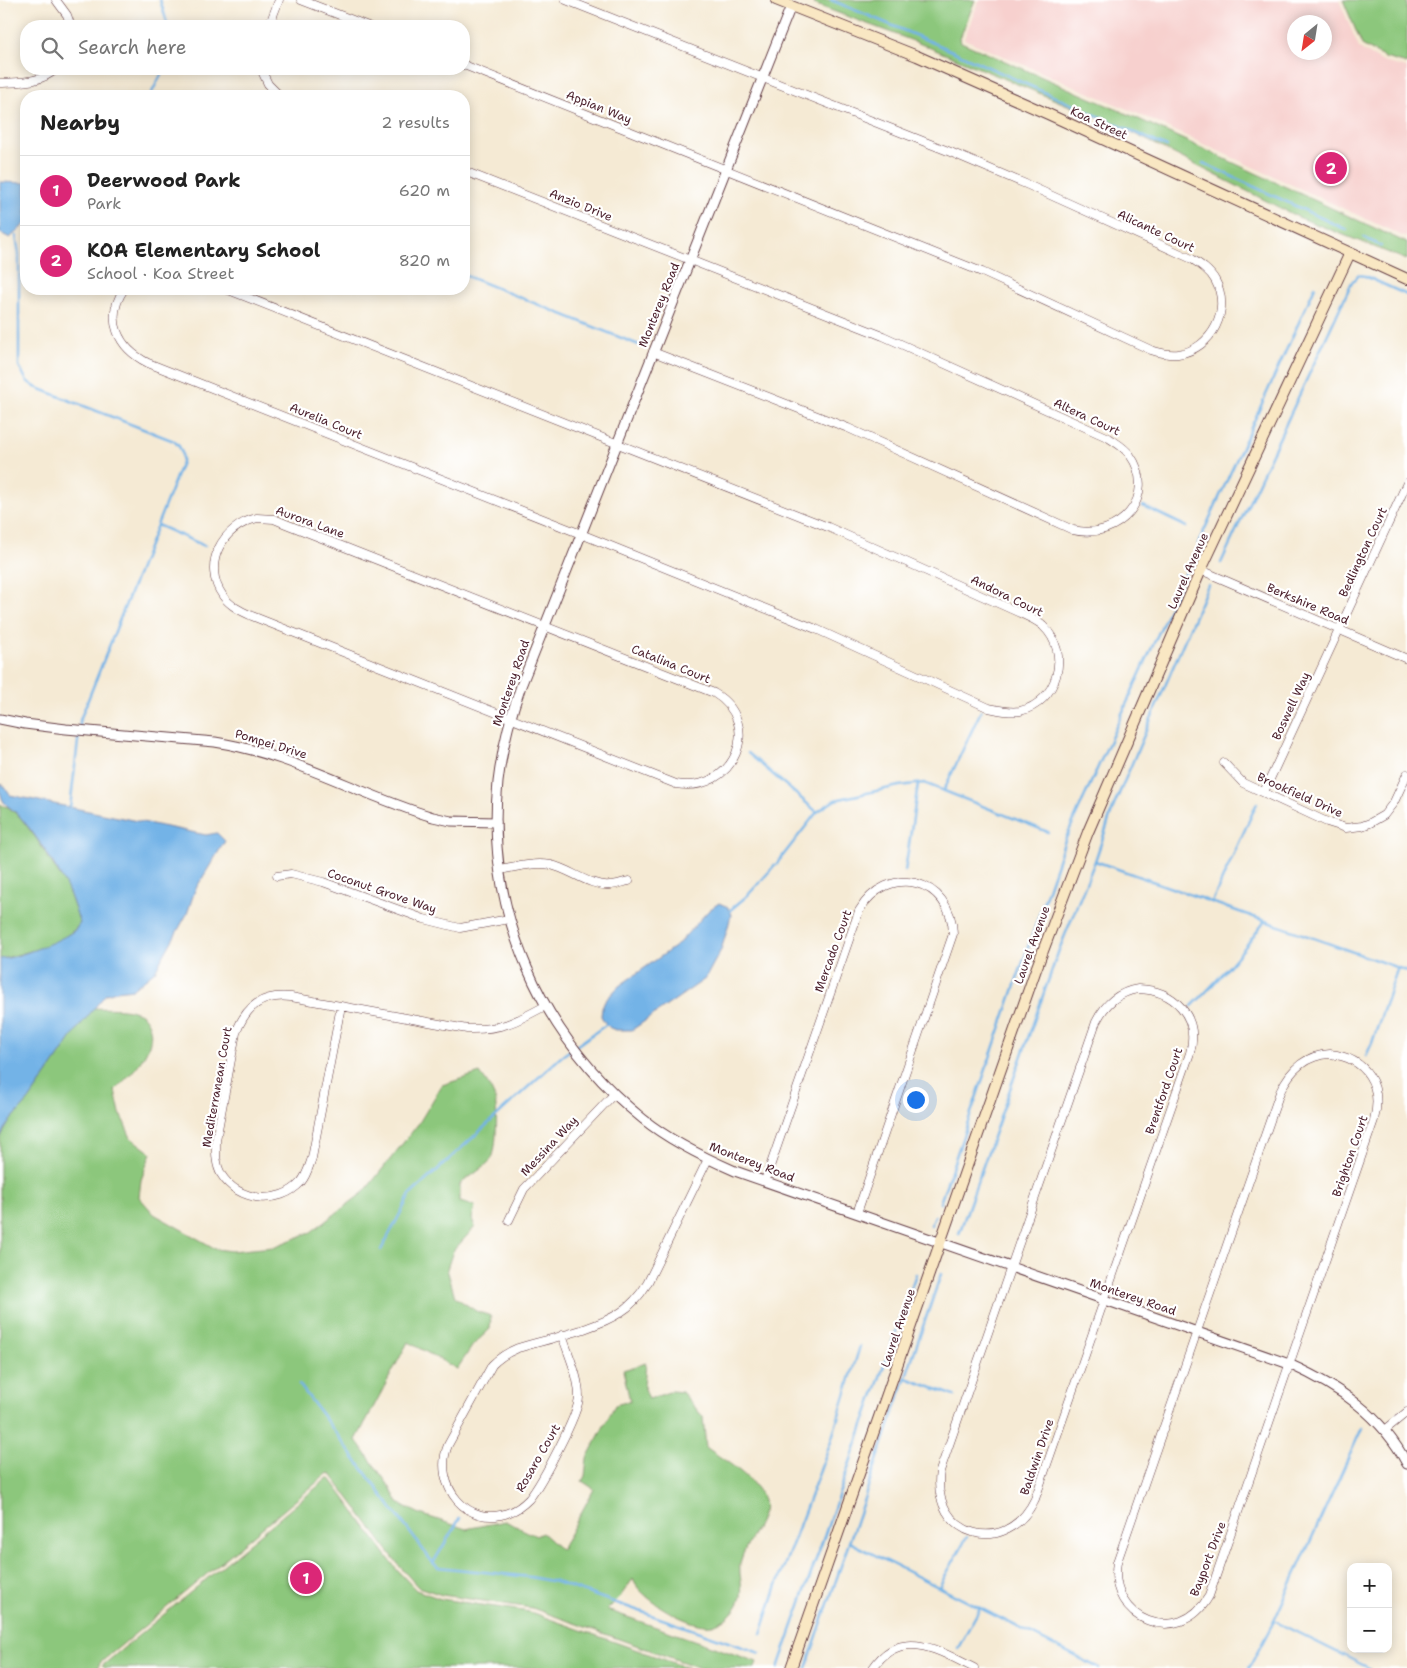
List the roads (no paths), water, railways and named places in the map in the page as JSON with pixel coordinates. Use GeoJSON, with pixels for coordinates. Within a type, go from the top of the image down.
{"type":"FeatureCollection","features":[{"type":"Feature","properties":{"kind":"main road","name":"Koa Street"},"geometry":{"type":"LineString","coordinates":[[776,0],[794,2],[917,56],[1407,279]]}},
{"type":"Feature","properties":{"kind":"main road","name":"Laurel Avenue"},"geometry":{"type":"LineString","coordinates":[[791,1668],[941,1243],[1034,972],[1084,842],[1201,570],[1350,253]]}},
{"type":"Feature","properties":{"kind":"street"},"geometry":{"type":"LineString","coordinates":[[56,0],[69,20]]}},
{"type":"Feature","properties":{"kind":"street"},"geometry":{"type":"LineString","coordinates":[[271,20],[279,0]]}},
{"type":"Feature","properties":{"kind":"street"},"geometry":{"type":"LineString","coordinates":[[301,0],[353,20]]}},
{"type":"Feature","properties":{"kind":"street"},"geometry":{"type":"LineString","coordinates":[[566,0],[762,78]]}},
{"type":"Feature","properties":{"kind":"street","name":"Monterey Road"},"geometry":{"type":"LineString","coordinates":[[794,2],[653,352],[510,717],[502,753],[496,822],[500,870],[509,919],[520,952],[544,1006],[578,1054],[614,1094],[665,1135],[708,1159],[765,1181],[1289,1364],[1316,1376],[1350,1398],[1385,1430],[1407,1464]]}},
{"type":"Feature","properties":{"kind":"street","name":"Appian Way"},"geometry":{"type":"LineString","coordinates":[[470,67],[726,169]]}},
{"type":"Feature","properties":{"kind":"street"},"geometry":{"type":"LineString","coordinates":[[0,83],[36,80],[48,75]]}},
{"type":"Feature","properties":{"kind":"street"},"geometry":{"type":"LineString","coordinates":[[264,75],[268,84],[274,90]]}},
{"type":"Feature","properties":{"kind":"street","name":"Alicante Court"},"geometry":{"type":"LineString","coordinates":[[726,169],[982,272],[1156,351],[1179,354],[1194,348],[1211,334],[1219,320],[1221,296],[1215,280],[1202,266],[1192,259],[1028,185],[762,78]]}},
{"type":"Feature","properties":{"kind":"street","name":"Anzio Drive"},"geometry":{"type":"LineString","coordinates":[[470,173],[690,260]]}},
{"type":"Feature","properties":{"kind":"street","name":"Altera Court"},"geometry":{"type":"LineString","coordinates":[[653,352],[848,428],[1073,530],[1091,532],[1108,529],[1124,519],[1135,505],[1139,490],[1135,465],[1130,455],[1109,438],[883,336],[690,260]]}},
{"type":"Feature","properties":{"kind":"street","name":"Aurelia Court"},"geometry":{"type":"LineString","coordinates":[[121,295],[115,307],[115,325],[121,341],[138,358],[581,534]]}},
{"type":"Feature","properties":{"kind":"street"},"geometry":{"type":"LineString","coordinates":[[241,295],[618,443]]}},
{"type":"Feature","properties":{"kind":"street","name":"Andora Court"},"geometry":{"type":"LineString","coordinates":[[581,534],[816,629],[989,708],[1012,712],[1029,708],[1044,698],[1055,680],[1059,661],[1056,647],[1048,632],[1031,618],[828,527],[618,443]]}},
{"type":"Feature","properties":{"kind":"street","name":"Bedlington Court"},"geometry":{"type":"LineString","coordinates":[[1339,630],[1407,483]]}},
{"type":"Feature","properties":{"kind":"street","name":"Aurora Lane"},"geometry":{"type":"LineString","coordinates":[[510,717],[241,611],[228,601],[216,582],[214,574],[215,560],[219,546],[228,533],[240,524],[257,518],[274,519],[545,626]]}},
{"type":"Feature","properties":{"kind":"street","name":"Berkshire Road"},"geometry":{"type":"LineString","coordinates":[[1201,570],[1407,659]]}},
{"type":"Feature","properties":{"kind":"street","name":"Catalina Court"},"geometry":{"type":"LineString","coordinates":[[510,717],[663,779],[683,785],[704,784],[714,779],[727,768],[737,752],[739,734],[736,720],[729,707],[718,696],[545,626]]}},
{"type":"Feature","properties":{"kind":"street","name":"Boswell Way"},"geometry":{"type":"LineString","coordinates":[[1264,792],[1339,630]]}},
{"type":"Feature","properties":{"kind":"street","name":"Pompei Drive"},"geometry":{"type":"LineString","coordinates":[[0,719],[30,725],[240,746],[293,762],[433,817],[452,821],[496,822]]}},
{"type":"Feature","properties":{"kind":"street","name":"Brookfield Drive"},"geometry":{"type":"LineString","coordinates":[[1224,763],[1243,782],[1327,822],[1346,828],[1354,828],[1370,823],[1384,815],[1394,802],[1407,774]]}},
{"type":"Feature","properties":{"kind":"street"},"geometry":{"type":"LineString","coordinates":[[500,870],[538,864],[566,870],[593,882],[609,885],[629,880]]}},
{"type":"Feature","properties":{"kind":"street","name":"Coconut Grove Way"},"geometry":{"type":"LineString","coordinates":[[276,876],[291,874],[323,882],[424,919],[460,928],[509,919]]}},
{"type":"Feature","properties":{"kind":"street","name":"Mercado Court"},"geometry":{"type":"LineString","coordinates":[[765,1181],[859,911],[868,898],[883,886],[902,881],[922,884],[936,893],[949,910],[953,934],[857,1214]]}},
{"type":"Feature","properties":{"kind":"street","name":"Brentford Court"},"geometry":{"type":"LineString","coordinates":[[1011,1268],[1099,1016],[1114,998],[1126,992],[1138,989],[1160,992],[1170,997],[1185,1013],[1191,1029],[1192,1042],[1103,1300]]}},
{"type":"Feature","properties":{"kind":"street","name":"Mediterranean Court"},"geometry":{"type":"LineString","coordinates":[[341,1006],[312,1158],[307,1171],[295,1187],[275,1197],[250,1196],[240,1192],[221,1174],[216,1153],[216,1140],[236,1033],[252,1006],[258,1002],[274,996],[291,996],[466,1029],[486,1030],[513,1023],[544,1006]]}},
{"type":"Feature","properties":{"kind":"street","name":"Brighton Court"},"geometry":{"type":"LineString","coordinates":[[1196,1333],[1284,1083],[1296,1067],[1313,1056],[1340,1055],[1361,1066],[1368,1073],[1376,1091],[1377,1110],[1289,1364]]}},
{"type":"Feature","properties":{"kind":"street","name":"Messina Way"},"geometry":{"type":"LineString","coordinates":[[509,1220],[524,1189],[614,1094]]}},
{"type":"Feature","properties":{"kind":"street","name":"Rosaro Court"},"geometry":{"type":"LineString","coordinates":[[562,1335],[578,1388],[579,1402],[574,1418],[528,1500],[512,1512],[502,1515],[492,1516],[472,1512],[456,1500],[446,1482],[443,1465],[448,1445],[486,1374],[498,1358],[511,1351],[613,1318],[627,1308],[651,1277],[708,1159]]}},
{"type":"Feature","properties":{"kind":"street","name":"Baldwin Drive"},"geometry":{"type":"LineString","coordinates":[[1011,1268],[944,1462],[939,1482],[941,1498],[946,1512],[954,1521],[967,1530],[982,1534],[1001,1532],[1015,1526],[1031,1507],[1103,1300]]}},
{"type":"Feature","properties":{"kind":"street","name":"Bayport Drive"},"geometry":{"type":"LineString","coordinates":[[1196,1333],[1117,1562],[1115,1573],[1116,1583],[1124,1603],[1141,1618],[1152,1622],[1172,1624],[1186,1619],[1199,1610],[1209,1596],[1289,1364]]}},
{"type":"Feature","properties":{"kind":"street"},"geometry":{"type":"LineString","coordinates":[[1385,1430],[1407,1412]]}},
{"type":"Feature","properties":{"kind":"street"},"geometry":{"type":"LineString","coordinates":[[873,1668],[887,1653],[913,1644],[936,1649],[974,1668]]}},
{"type":"Feature","properties":{"kind":"water"},"geometry":{"type":"Polygon","coordinates":[[[0,182],[20,183],[20,229],[10,238],[0,233],[0,182]]]}},
{"type":"Feature","properties":{"kind":"water"},"geometry":{"type":"Polygon","coordinates":[[[0,784],[3,785],[10,795],[206,835],[217,833],[225,841],[195,890],[187,914],[155,971],[133,989],[106,994],[78,1028],[29,1100],[10,1121],[0,1138],[0,959],[26,953],[58,940],[73,931],[80,923],[68,891],[56,868],[40,842],[16,813],[3,801],[0,784]]]}},
{"type":"Feature","properties":{"kind":"water"},"geometry":{"type":"Polygon","coordinates":[[[719,903],[728,907],[731,915],[721,950],[705,979],[632,1030],[610,1028],[601,1016],[605,1001],[619,986],[677,945],[709,910],[719,903]]]}},
{"type":"Feature","properties":{"kind":"waterway"},"geometry":{"type":"LineString","coordinates":[[160,0],[166,20]]}},
{"type":"Feature","properties":{"kind":"waterway"},"geometry":{"type":"LineString","coordinates":[[831,0],[941,46],[1167,147]]}},
{"type":"Feature","properties":{"kind":"waterway"},"geometry":{"type":"LineString","coordinates":[[153,90],[161,75]]}},
{"type":"Feature","properties":{"kind":"waterway"},"geometry":{"type":"LineString","coordinates":[[1203,163],[1347,230]]}},
{"type":"Feature","properties":{"kind":"waterway"},"geometry":{"type":"LineString","coordinates":[[16,236],[19,254],[19,366],[27,381],[35,387],[174,441],[180,448],[182,455],[182,462],[80,720],[80,727]]}},
{"type":"Feature","properties":{"kind":"waterway"},"geometry":{"type":"LineString","coordinates":[[1363,237],[1381,246]]}},
{"type":"Feature","properties":{"kind":"waterway"},"geometry":{"type":"LineString","coordinates":[[1221,563],[1352,282],[1358,275],[1365,276],[1407,295]]}},
{"type":"Feature","properties":{"kind":"waterway"},"geometry":{"type":"LineString","coordinates":[[470,277],[639,345]]}},
{"type":"Feature","properties":{"kind":"waterway"},"geometry":{"type":"LineString","coordinates":[[1198,544],[1315,287]]}},
{"type":"Feature","properties":{"kind":"waterway"},"geometry":{"type":"LineString","coordinates":[[1143,506],[1187,527]]}},
{"type":"Feature","properties":{"kind":"waterway"},"geometry":{"type":"LineString","coordinates":[[157,525],[205,546]]}},
{"type":"Feature","properties":{"kind":"waterway"},"geometry":{"type":"LineString","coordinates":[[940,1203],[1065,840],[1190,563]]}},
{"type":"Feature","properties":{"kind":"waterway"},"geometry":{"type":"LineString","coordinates":[[959,1234],[1059,950],[1095,861],[1113,808],[1208,585]]}},
{"type":"Feature","properties":{"kind":"waterway"},"geometry":{"type":"LineString","coordinates":[[944,790],[981,711]]}},
{"type":"Feature","properties":{"kind":"waterway"},"geometry":{"type":"LineString","coordinates":[[70,808],[79,733]]}},
{"type":"Feature","properties":{"kind":"waterway"},"geometry":{"type":"LineString","coordinates":[[748,753],[817,812]]}},
{"type":"Feature","properties":{"kind":"waterway"},"geometry":{"type":"LineString","coordinates":[[728,912],[748,895],[778,862],[817,812],[835,800],[899,786],[924,783],[1048,832]]}},
{"type":"Feature","properties":{"kind":"waterway"},"geometry":{"type":"LineString","coordinates":[[905,871],[918,784]]}},
{"type":"Feature","properties":{"kind":"waterway"},"geometry":{"type":"LineString","coordinates":[[1212,902],[1257,803]]}},
{"type":"Feature","properties":{"kind":"waterway"},"geometry":{"type":"LineString","coordinates":[[1095,861],[1407,971]]}},
{"type":"Feature","properties":{"kind":"waterway"},"geometry":{"type":"LineString","coordinates":[[1192,1006],[1212,986],[1265,921]]}},
{"type":"Feature","properties":{"kind":"waterway"},"geometry":{"type":"LineString","coordinates":[[1366,1056],[1398,967]]}},
{"type":"Feature","properties":{"kind":"waterway"},"geometry":{"type":"LineString","coordinates":[[381,1250],[410,1195],[562,1056],[607,1024]]}},
{"type":"Feature","properties":{"kind":"waterway"},"geometry":{"type":"LineString","coordinates":[[931,1225],[935,1216]]}},
{"type":"Feature","properties":{"kind":"waterway"},"geometry":{"type":"LineString","coordinates":[[778,1668],[916,1274]]}},
{"type":"Feature","properties":{"kind":"waterway"},"geometry":{"type":"LineString","coordinates":[[806,1668],[941,1274]]}},
{"type":"Feature","properties":{"kind":"waterway"},"geometry":{"type":"LineString","coordinates":[[761,1634],[777,1585],[831,1441],[860,1346]]}},
{"type":"Feature","properties":{"kind":"waterway"},"geometry":{"type":"LineString","coordinates":[[906,1378],[955,1396]]}},
{"type":"Feature","properties":{"kind":"waterway"},"geometry":{"type":"LineString","coordinates":[[299,1384],[433,1563],[438,1567],[530,1577],[556,1582],[760,1653]]}},
{"type":"Feature","properties":{"kind":"waterway"},"geometry":{"type":"LineString","coordinates":[[1249,1668],[1274,1621],[1362,1428]]}},
{"type":"Feature","properties":{"kind":"waterway"},"geometry":{"type":"LineString","coordinates":[[433,1563],[460,1518]]}},
{"type":"Feature","properties":{"kind":"waterway"},"geometry":{"type":"LineString","coordinates":[[939,1587],[967,1537]]}},
{"type":"Feature","properties":{"kind":"waterway"},"geometry":{"type":"LineString","coordinates":[[849,1542],[1099,1668]]}},
{"type":"Feature","properties":{"kind":"waterway"},"geometry":{"type":"LineString","coordinates":[[958,1648],[980,1608]]}},
{"type":"Feature","properties":{"kind":"waterway"},"geometry":{"type":"LineString","coordinates":[[1274,1621],[1369,1668]]}},
{"type":"Feature","properties":{"kind":"place","name":"KOA Elementary School"},"geometry":{"type":"Point","coordinates":[1331,168]}},
{"type":"Feature","properties":{"kind":"place","name":"Deerwood Park"},"geometry":{"type":"Point","coordinates":[306,1578]}}]}
